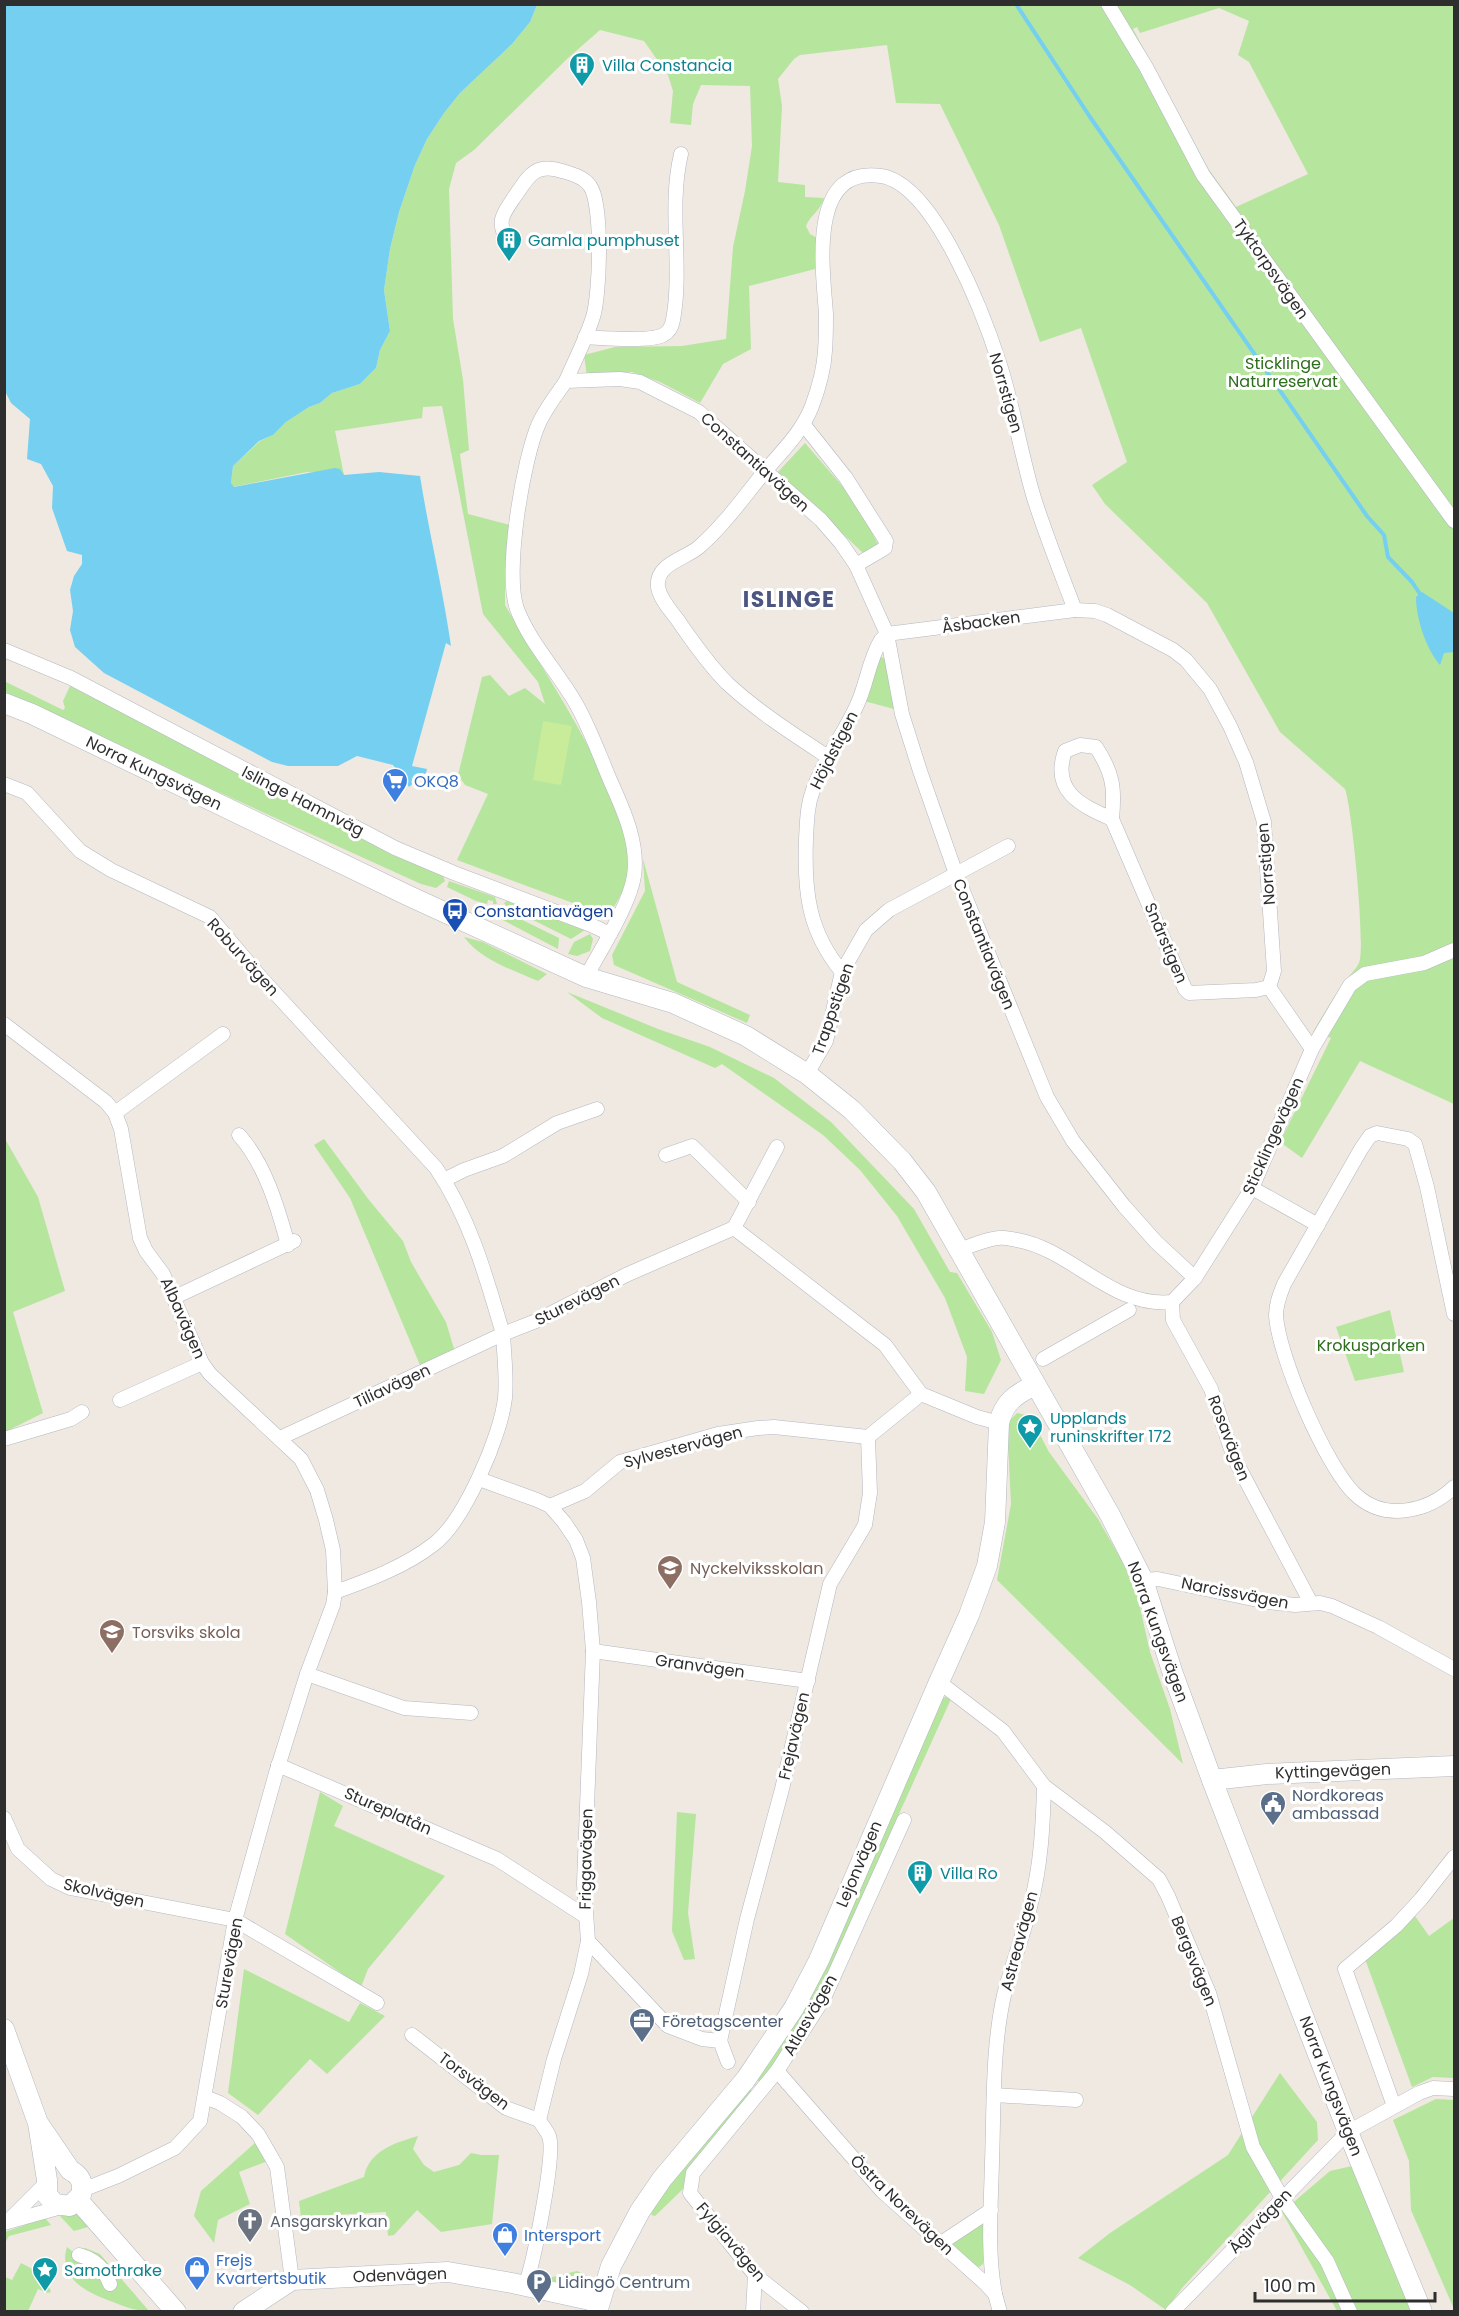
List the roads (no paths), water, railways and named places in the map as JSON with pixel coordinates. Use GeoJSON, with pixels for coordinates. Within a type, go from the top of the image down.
{"type":"FeatureCollection","features":[{"type":"Feature","properties":{"kind":"main road","name":"Norra Kungsvägen"},"geometry":{"type":"LineString","coordinates":[[4,703],[42,719],[303,846],[586,977],[673,1003],[746,1035],[807,1074],[852,1110],[902,1161],[926,1192],[960,1250],[1110,1515],[1143,1580],[1173,1674],[1212,1780],[1348,2132],[1422,2312]]}},
{"type":"Feature","properties":{"kind":"main road","name":"Lejonvägen"},"geometry":{"type":"LineString","coordinates":[[598,2307],[611,2266],[640,2211],[662,2179],[746,2079],[795,2008],[819,1960],[969,1616],[987,1566],[995,1522],[999,1423],[1006,1404],[1035,1385]]}},
{"type":"Feature","properties":{"kind":"main road","name":"Kyttingevägen"},"geometry":{"type":"LineString","coordinates":[[1212,1780],[1267,1774],[1455,1766]]}},
{"type":"Feature","properties":{"kind":"main road"},"geometry":{"type":"LineString","coordinates":[[4,2030],[39,2123],[47,2181],[46,2189],[50,2200],[55,2204],[75,2199]]}},
{"type":"Feature","properties":{"kind":"main road"},"geometry":{"type":"LineString","coordinates":[[39,2123],[70,2170],[80,2177],[75,2199]]}},
{"type":"Feature","properties":{"kind":"main road"},"geometry":{"type":"LineString","coordinates":[[47,2181],[58,2170],[70,2170]]}},
{"type":"Feature","properties":{"kind":"main road"},"geometry":{"type":"LineString","coordinates":[[75,2199],[174,2311]]}},
{"type":"Feature","properties":{"kind":"main road","name":"Odenvägen"},"geometry":{"type":"LineString","coordinates":[[292,2280],[448,2272],[525,2286],[598,2307]]}},
{"type":"Feature","properties":{"kind":"main road"},"geometry":{"type":"LineString","coordinates":[[243,2312],[292,2280]]}},
{"type":"Feature","properties":{"kind":"street","name":"Tyktorpsvägen"},"geometry":{"type":"LineString","coordinates":[[1107,4],[1146,67],[1203,175],[1455,521]]}},
{"type":"Feature","properties":{"kind":"street"},"geometry":{"type":"LineString","coordinates":[[585,338],[649,338],[663,336],[669,330],[673,322],[675,298],[675,187],[681,154]]}},
{"type":"Feature","properties":{"kind":"street"},"geometry":{"type":"LineString","coordinates":[[507,240],[501,229],[503,214],[530,175],[539,169],[545,167],[560,170],[579,177],[590,185],[594,193],[597,213],[597,298],[585,338],[566,381],[539,422],[522,480],[512,569],[512,589],[517,608],[524,623],[575,703],[618,798],[634,850],[635,875],[630,893],[586,977]]}},
{"type":"Feature","properties":{"kind":"street","name":"Norrstigen"},"geometry":{"type":"LineString","coordinates":[[828,757],[766,715],[727,683],[696,647],[659,592],[658,578],[663,570],[698,549],[731,515],[804,425],[825,356],[826,314],[822,260],[827,210],[831,197],[841,185],[855,179],[871,175],[884,176],[900,182],[932,216],[966,279],[1000,365],[1034,498],[1075,610],[1095,611],[1107,615],[1173,650],[1186,660],[1210,689],[1230,726],[1246,762],[1264,822],[1274,971],[1269,987]]}},
{"type":"Feature","properties":{"kind":"street","name":"Constantiavägen"},"geometry":{"type":"LineString","coordinates":[[566,381],[620,379],[640,382],[699,411],[821,520],[841,543],[856,565],[888,634],[902,714],[956,874],[1034,1069],[1058,1118],[1124,1206],[1156,1242],[1195,1278]]}},
{"type":"Feature","properties":{"kind":"street"},"geometry":{"type":"LineString","coordinates":[[804,425],[846,478],[886,540],[885,548],[856,565]]}},
{"type":"Feature","properties":{"kind":"street","name":"Åsbacken"},"geometry":{"type":"LineString","coordinates":[[888,634],[1075,610]]}},
{"type":"Feature","properties":{"kind":"street","name":"Höjdstigen"},"geometry":{"type":"LineString","coordinates":[[842,972],[820,941],[810,908],[806,885],[808,808],[828,757],[857,706],[876,647],[888,634]]}},
{"type":"Feature","properties":{"kind":"street","name":"Islinge Hamnväg"},"geometry":{"type":"LineString","coordinates":[[4,650],[71,678],[395,848],[610,934]]}},
{"type":"Feature","properties":{"kind":"street","name":"Snårstigen"},"geometry":{"type":"LineString","coordinates":[[1112,819],[1083,806],[1067,792],[1059,766],[1065,751],[1080,745],[1096,747],[1108,765],[1114,792],[1112,819],[1185,989],[1189,993],[1256,990],[1269,987]]}},
{"type":"Feature","properties":{"kind":"street","name":"Roburvägen"},"geometry":{"type":"LineString","coordinates":[[4,784],[27,793],[80,851],[111,870],[210,917],[263,980],[383,1108],[444,1180],[471,1234],[503,1334]]}},
{"type":"Feature","properties":{"kind":"street","name":"Trappstigen"},"geometry":{"type":"LineString","coordinates":[[807,1074],[826,1041],[842,972],[866,930],[889,910],[1008,846]]}},
{"type":"Feature","properties":{"kind":"street","name":"Sticklingevägen"},"geometry":{"type":"LineString","coordinates":[[1172,1302],[1195,1278],[1252,1188],[1312,1049],[1344,993],[1356,978],[1374,971],[1424,963],[1455,950]]}},
{"type":"Feature","properties":{"kind":"street"},"geometry":{"type":"LineString","coordinates":[[1269,987],[1312,1049]]}},
{"type":"Feature","properties":{"kind":"street"},"geometry":{"type":"LineString","coordinates":[[4,1024],[106,1102],[115,1113],[223,1034]]}},
{"type":"Feature","properties":{"kind":"street"},"geometry":{"type":"LineString","coordinates":[[444,1180],[503,1156],[557,1123],[597,1109]]}},
{"type":"Feature","properties":{"kind":"street","name":"Albavägen"},"geometry":{"type":"LineString","coordinates":[[115,1113],[121,1129],[140,1238],[146,1251],[164,1274],[202,1363],[210,1374],[302,1459],[317,1490],[333,1550],[335,1592]]}},
{"type":"Feature","properties":{"kind":"street"},"geometry":{"type":"LineString","coordinates":[[1455,1314],[1416,1144],[1408,1139],[1377,1133],[1370,1136],[1284,1284],[1276,1312],[1277,1328],[1306,1413],[1341,1477],[1356,1495],[1378,1509],[1414,1510],[1430,1504],[1455,1487]]}},
{"type":"Feature","properties":{"kind":"street"},"geometry":{"type":"LineString","coordinates":[[175,1297],[291,1243],[250,1147],[239,1135]]}},
{"type":"Feature","properties":{"kind":"street"},"geometry":{"type":"LineString","coordinates":[[666,1155],[692,1146],[749,1202]]}},
{"type":"Feature","properties":{"kind":"street"},"geometry":{"type":"LineString","coordinates":[[777,1147],[734,1228],[885,1345],[921,1394],[977,1417],[999,1423]]}},
{"type":"Feature","properties":{"kind":"street"},"geometry":{"type":"LineString","coordinates":[[1252,1188],[1318,1225]]}},
{"type":"Feature","properties":{"kind":"street","name":"Sturevägen"},"geometry":{"type":"LineString","coordinates":[[503,1334],[536,1321],[626,1275],[734,1228]]}},
{"type":"Feature","properties":{"kind":"street"},"geometry":{"type":"LineString","coordinates":[[960,1250],[1000,1237],[1026,1242],[1044,1248],[1121,1294],[1146,1302],[1172,1302]]}},
{"type":"Feature","properties":{"kind":"street","name":"Rosavägen"},"geometry":{"type":"LineString","coordinates":[[1172,1302],[1173,1320],[1211,1389],[1234,1458],[1311,1603]]}},
{"type":"Feature","properties":{"kind":"street"},"geometry":{"type":"LineString","coordinates":[[1042,1359],[1129,1310]]}},
{"type":"Feature","properties":{"kind":"street"},"geometry":{"type":"LineString","coordinates":[[335,1592],[367,1581],[434,1545],[449,1530],[479,1479],[500,1420],[505,1398],[503,1334]]}},
{"type":"Feature","properties":{"kind":"street","name":"Tiliavägen"},"geometry":{"type":"LineString","coordinates":[[280,1438],[503,1334]]}},
{"type":"Feature","properties":{"kind":"street"},"geometry":{"type":"LineString","coordinates":[[120,1400],[202,1363]]}},
{"type":"Feature","properties":{"kind":"street"},"geometry":{"type":"LineString","coordinates":[[868,1437],[921,1394]]}},
{"type":"Feature","properties":{"kind":"street"},"geometry":{"type":"LineString","coordinates":[[4,1439],[71,1419],[82,1412]]}},
{"type":"Feature","properties":{"kind":"street","name":"Sylvestervägen"},"geometry":{"type":"LineString","coordinates":[[550,1506],[585,1491],[620,1462],[718,1434],[774,1427],[868,1437]]}},
{"type":"Feature","properties":{"kind":"street","name":"Frejavägen"},"geometry":{"type":"LineString","coordinates":[[720,2041],[747,1919],[782,1789],[830,1584],[864,1525],[870,1493],[868,1437]]}},
{"type":"Feature","properties":{"kind":"street"},"geometry":{"type":"LineString","coordinates":[[479,1479],[550,1506]]}},
{"type":"Feature","properties":{"kind":"street","name":"Friggavägen"},"geometry":{"type":"LineString","coordinates":[[539,2120],[554,2059],[581,1974],[588,1941],[584,1872],[593,1651],[583,1558],[576,1540],[550,1506]]}},
{"type":"Feature","properties":{"kind":"street","name":"Narcissvägen"},"geometry":{"type":"LineString","coordinates":[[1143,1580],[1158,1579],[1267,1602],[1295,1605],[1320,1602],[1378,1627],[1455,1670]]}},
{"type":"Feature","properties":{"kind":"street","name":"Sturevägen"},"geometry":{"type":"LineString","coordinates":[[6,2222],[75,2199],[175,2148],[200,2121],[235,1920],[278,1765],[307,1674],[333,1605],[335,1592]]}},
{"type":"Feature","properties":{"kind":"street","name":"Granvägen"},"geometry":{"type":"LineString","coordinates":[[593,1651],[807,1681]]}},
{"type":"Feature","properties":{"kind":"street"},"geometry":{"type":"LineString","coordinates":[[307,1674],[404,1708],[471,1713]]}},
{"type":"Feature","properties":{"kind":"street","name":"Bergsvägen"},"geometry":{"type":"LineString","coordinates":[[939,1682],[1003,1731],[1044,1786],[1105,1832],[1159,1879],[1209,1993],[1253,2147],[1282,2198],[1327,2261],[1350,2312]]}},
{"type":"Feature","properties":{"kind":"street","name":"Stureplatån"},"geometry":{"type":"LineString","coordinates":[[278,1765],[497,1859],[585,1916]]}},
{"type":"Feature","properties":{"kind":"street","name":"Astreavägen"},"geometry":{"type":"LineString","coordinates":[[995,2294],[991,2274],[991,2210],[994,2095],[999,2026],[1004,1995],[1032,1902],[1041,1847],[1044,1786]]}},
{"type":"Feature","properties":{"kind":"street","name":"Skolvägen"},"geometry":{"type":"LineString","coordinates":[[4,1818],[9,1844],[18,1849],[51,1879],[70,1888],[235,1920]]}},
{"type":"Feature","properties":{"kind":"street","name":"Atlasvägen"},"geometry":{"type":"LineString","coordinates":[[690,2193],[693,2173],[777,2071],[824,1998],[904,1820]]}},
{"type":"Feature","properties":{"kind":"street"},"geometry":{"type":"LineString","coordinates":[[1394,2106],[1345,1969],[1396,1926],[1455,1857]]}},
{"type":"Feature","properties":{"kind":"street"},"geometry":{"type":"LineString","coordinates":[[235,1920],[377,2003]]}},
{"type":"Feature","properties":{"kind":"street"},"geometry":{"type":"LineString","coordinates":[[588,1941],[668,2026],[702,2039],[720,2041],[728,2062]]}},
{"type":"Feature","properties":{"kind":"street","name":"Torsvägen"},"geometry":{"type":"LineString","coordinates":[[412,2035],[506,2108],[539,2120]]}},
{"type":"Feature","properties":{"kind":"street","name":"Östra Norevägen"},"geometry":{"type":"LineString","coordinates":[[777,2071],[882,2191],[995,2294]]}},
{"type":"Feature","properties":{"kind":"street","name":"Ägirvägen"},"geometry":{"type":"LineString","coordinates":[[1172,2312],[1348,2132],[1369,2123],[1394,2106],[1433,2088],[1455,2090]]}},
{"type":"Feature","properties":{"kind":"street"},"geometry":{"type":"LineString","coordinates":[[994,2095],[1076,2100]]}},
{"type":"Feature","properties":{"kind":"street"},"geometry":{"type":"LineString","coordinates":[[205,2097],[220,2103],[242,2117],[258,2134],[277,2167],[292,2280]]}},
{"type":"Feature","properties":{"kind":"street"},"geometry":{"type":"LineString","coordinates":[[525,2286],[536,2249],[551,2155],[549,2137],[539,2120]]}},
{"type":"Feature","properties":{"kind":"street","name":"Sturevägen"},"geometry":{"type":"LineString","coordinates":[[6,2222],[47,2181]]}},
{"type":"Feature","properties":{"kind":"street","name":"Fylgiavägen"},"geometry":{"type":"LineString","coordinates":[[690,2193],[755,2275],[802,2312]]}},
{"type":"Feature","properties":{"kind":"street"},"geometry":{"type":"LineString","coordinates":[[941,2243],[991,2210]]}},
{"type":"Feature","properties":{"kind":"street"},"geometry":{"type":"LineString","coordinates":[[79,2255],[103,2268],[110,2284]]}},
{"type":"Feature","properties":{"kind":"street"},"geometry":{"type":"LineString","coordinates":[[753,2312],[755,2275]]}},
{"type":"Feature","properties":{"kind":"street"},"geometry":{"type":"LineString","coordinates":[[995,2294],[1000,2312]]}},
{"type":"Feature","properties":{"kind":"water"},"geometry":{"type":"Polygon","coordinates":[[[4,5],[537,5],[530,22],[512,44],[460,93],[444,113],[427,139],[415,165],[399,212],[390,249],[384,290],[390,331],[380,350],[376,368],[360,384],[332,393],[320,403],[309,407],[286,422],[273,435],[259,441],[233,466],[231,483],[234,487],[335,468],[340,469],[344,475],[379,472],[420,476],[451,646],[446,643],[412,766],[427,769],[426,773],[409,787],[393,765],[357,756],[338,766],[288,766],[272,762],[104,673],[75,647],[70,630],[73,611],[70,590],[74,576],[82,564],[82,555],[67,551],[52,508],[53,486],[41,464],[27,459],[30,419],[11,403],[5,391],[4,5]]]}},
{"type":"Feature","properties":{"kind":"water"},"geometry":{"type":"Polygon","coordinates":[[[1422,592],[1454,613],[1454,652],[1444,653],[1440,665],[1430,651],[1420,624],[1416,597],[1422,592]]]}},
{"type":"Feature","properties":{"kind":"waterway"},"geometry":{"type":"LineString","coordinates":[[1016,4],[1090,117],[1367,516],[1384,535],[1388,557],[1420,594]]}},
{"type":"Feature","properties":{"kind":"place","name":"Villa Constancia"},"geometry":{"type":"Point","coordinates":[582,88]}},
{"type":"Feature","properties":{"kind":"place","name":"Gamla pumphuset"},"geometry":{"type":"Point","coordinates":[509,263]}},
{"type":"Feature","properties":{"kind":"place","name":"OKQ8"},"geometry":{"type":"Point","coordinates":[395,804]}},
{"type":"Feature","properties":{"kind":"place","name":"Constantiavägen"},"geometry":{"type":"Point","coordinates":[455,934]}},
{"type":"Feature","properties":{"kind":"place","name":"Upplands runinskrifter 172"},"geometry":{"type":"Point","coordinates":[1030,1450]}},
{"type":"Feature","properties":{"kind":"place","name":"Nyckelviksskolan"},"geometry":{"type":"Point","coordinates":[670,1591]}},
{"type":"Feature","properties":{"kind":"place","name":"Torsviks skola"},"geometry":{"type":"Point","coordinates":[112,1655]}},
{"type":"Feature","properties":{"kind":"place","name":"Nordkoreas ambassad"},"geometry":{"type":"Point","coordinates":[1273,1827]}},
{"type":"Feature","properties":{"kind":"place","name":"Villa Ro"},"geometry":{"type":"Point","coordinates":[920,1896]}},
{"type":"Feature","properties":{"kind":"place","name":"Företagscenter"},"geometry":{"type":"Point","coordinates":[642,2044]}},
{"type":"Feature","properties":{"kind":"place","name":"Ansgarskyrkan"},"geometry":{"type":"Point","coordinates":[250,2244]}},
{"type":"Feature","properties":{"kind":"place","name":"Intersport"},"geometry":{"type":"Point","coordinates":[505,2258]}},
{"type":"Feature","properties":{"kind":"place","name":"Frejs Kvartertsbutik"},"geometry":{"type":"Point","coordinates":[197,2292]}},
{"type":"Feature","properties":{"kind":"place","name":"Samothrake"},"geometry":{"type":"Point","coordinates":[45,2293]}},
{"type":"Feature","properties":{"kind":"place","name":"Lidingö Centrum"},"geometry":{"type":"Point","coordinates":[539,2305]}},
{"type":"Feature","properties":{"kind":"district","name":"ISLINGE"},"geometry":{"type":"Point","coordinates":[789,599]}},
{"type":"Feature","properties":{"kind":"park label","name":"Sticklinge Naturreservat"},"geometry":{"type":"Point","coordinates":[1283,372]}},
{"type":"Feature","properties":{"kind":"park label","name":"Krokusparken"},"geometry":{"type":"Point","coordinates":[1371,1345]}}]}
